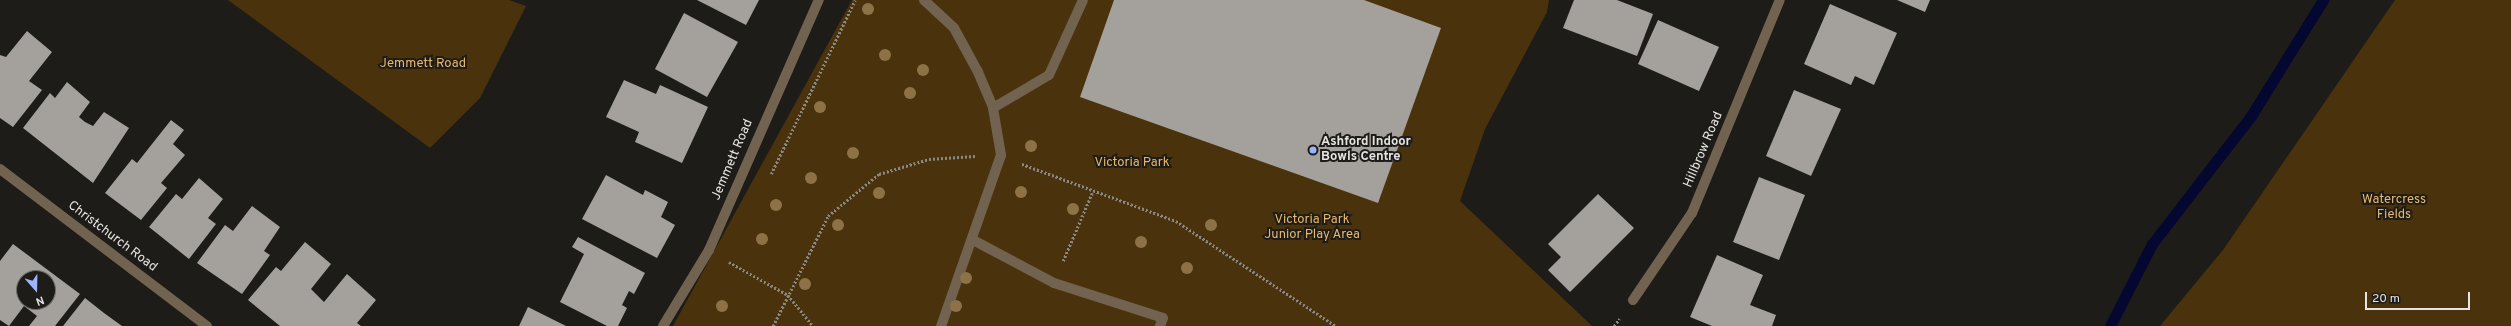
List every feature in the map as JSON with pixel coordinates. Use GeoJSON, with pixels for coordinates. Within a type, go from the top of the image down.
{"type":"FeatureCollection","features":[{"type":"Feature","properties":{"kind":"street","name":"Jemmett Road"},"geometry":{"type":"LineString","coordinates":[[663,326],[708,250],[819,0]]}},
{"type":"Feature","properties":{"kind":"street"},"geometry":{"type":"LineString","coordinates":[[924,0],[954,28],[992,108],[1001,155],[973,240],[941,326]]}},
{"type":"Feature","properties":{"kind":"street"},"geometry":{"type":"LineString","coordinates":[[992,108],[1049,75],[1083,0]]}},
{"type":"Feature","properties":{"kind":"street","name":"Hillbrow Road"},"geometry":{"type":"LineString","coordinates":[[1633,300],[1692,213],[1780,0]]}},
{"type":"Feature","properties":{"kind":"street","name":"Christchurch Road"},"geometry":{"type":"LineString","coordinates":[[0,169],[207,326]]}},
{"type":"Feature","properties":{"kind":"street"},"geometry":{"type":"LineString","coordinates":[[973,240],[1054,282],[1163,318],[1160,326]]}},
{"type":"Feature","properties":{"kind":"path"},"geometry":{"type":"LineString","coordinates":[[770,177],[855,0]]}},
{"type":"Feature","properties":{"kind":"path"},"geometry":{"type":"LineString","coordinates":[[773,326],[828,216],[879,174],[929,159],[1001,155],[1092,193],[1176,221],[1336,326]]}},
{"type":"Feature","properties":{"kind":"path"},"geometry":{"type":"LineString","coordinates":[[1054,282],[1092,193]]}},
{"type":"Feature","properties":{"kind":"path"},"geometry":{"type":"LineString","coordinates":[[708,250],[788,295],[813,326]]}},
{"type":"Feature","properties":{"kind":"path"},"geometry":{"type":"LineString","coordinates":[[724,268],[731,254]]}},
{"type":"Feature","properties":{"kind":"green space","name":"Jemmett Road"},"geometry":{"type":"Polygon","coordinates":[[[228,0],[509,0],[526,6],[480,98],[430,148],[228,0]]]}},
{"type":"Feature","properties":{"kind":"green space","name":"Victoria Park"},"geometry":{"type":"Polygon","coordinates":[[[852,0],[1549,0],[1547,12],[1485,129],[1460,201],[1592,326],[673,326],[852,0]]]}},
{"type":"Feature","properties":{"kind":"green space","name":"Watercress Fields"},"geometry":{"type":"Polygon","coordinates":[[[2395,0],[2511,0],[2511,326],[2160,326],[2223,250],[2395,0]]]}},
{"type":"Feature","properties":{"kind":"building"},"geometry":{"type":"Polygon","coordinates":[[[697,0],[759,0],[746,25],[697,0]]]}},
{"type":"Feature","properties":{"kind":"building","name":"Ashford Indoor Bowls Centre"},"geometry":{"type":"Polygon","coordinates":[[[1114,0],[1364,0],[1441,28],[1378,203],[1080,97],[1114,0]]]}},
{"type":"Feature","properties":{"kind":"building"},"geometry":{"type":"Polygon","coordinates":[[[1574,0],[1617,0],[1653,14],[1637,56],[1563,28],[1574,0]]]}},
{"type":"Feature","properties":{"kind":"building"},"geometry":{"type":"Polygon","coordinates":[[[1897,0],[1930,0],[1925,12],[1897,0]]]}},
{"type":"Feature","properties":{"kind":"building"},"geometry":{"type":"Polygon","coordinates":[[[1830,4],[1897,33],[1874,85],[1855,76],[1851,85],[1804,64],[1830,4]]]}},
{"type":"Feature","properties":{"kind":"building"},"geometry":{"type":"Polygon","coordinates":[[[684,13],[738,42],[707,97],[655,69],[684,13]]]}},
{"type":"Feature","properties":{"kind":"building"},"geometry":{"type":"Polygon","coordinates":[[[1658,20],[1719,47],[1699,91],[1638,64],[1658,20]]]}},
{"type":"Feature","properties":{"kind":"building"},"geometry":{"type":"Polygon","coordinates":[[[27,31],[52,52],[29,81],[42,90],[13,127],[0,118],[0,55],[6,57],[27,31]]]}},
{"type":"Feature","properties":{"kind":"building"},"geometry":{"type":"Polygon","coordinates":[[[624,80],[656,94],[660,85],[708,107],[682,163],[635,142],[639,132],[606,117],[624,80]]]}},
{"type":"Feature","properties":{"kind":"building"},"geometry":{"type":"Polygon","coordinates":[[[67,82],[90,102],[79,117],[85,122],[93,126],[104,112],[129,128],[93,183],[23,128],[50,93],[55,98],[67,82]]]}},
{"type":"Feature","properties":{"kind":"building"},"geometry":{"type":"Polygon","coordinates":[[[1794,90],[1841,109],[1811,176],[1766,156],[1794,90]]]}},
{"type":"Feature","properties":{"kind":"building"},"geometry":{"type":"Polygon","coordinates":[[[171,120],[184,130],[173,144],[185,155],[161,183],[167,188],[141,220],[105,193],[132,159],[137,163],[171,120]]]}},
{"type":"Feature","properties":{"kind":"building"},"geometry":{"type":"Polygon","coordinates":[[[606,175],[643,195],[645,190],[668,202],[661,217],[675,225],[657,258],[582,219],[606,175]]]}},
{"type":"Feature","properties":{"kind":"building"},"geometry":{"type":"Polygon","coordinates":[[[1759,177],[1805,195],[1779,260],[1733,242],[1759,177]]]}},
{"type":"Feature","properties":{"kind":"building"},"geometry":{"type":"Polygon","coordinates":[[[199,178],[223,199],[208,218],[216,224],[189,259],[149,227],[176,194],[182,199],[199,178]]]}},
{"type":"Feature","properties":{"kind":"building"},"geometry":{"type":"Polygon","coordinates":[[[1598,194],[1634,228],[1570,292],[1548,270],[1561,257],[1548,244],[1598,194]]]}},
{"type":"Feature","properties":{"kind":"building"},"geometry":{"type":"Polygon","coordinates":[[[252,206],[280,227],[264,251],[270,255],[242,294],[197,263],[225,225],[233,231],[252,206]]]}},
{"type":"Feature","properties":{"kind":"building"},"geometry":{"type":"Polygon","coordinates":[[[578,237],[645,273],[634,294],[629,291],[622,305],[627,308],[618,326],[607,326],[560,302],[584,254],[572,247],[578,237]]]}},
{"type":"Feature","properties":{"kind":"building"},"geometry":{"type":"Polygon","coordinates":[[[305,242],[331,264],[311,289],[324,302],[347,274],[376,300],[357,323],[361,326],[280,326],[248,300],[276,267],[281,271],[305,242]]]}},
{"type":"Feature","properties":{"kind":"building"},"geometry":{"type":"Polygon","coordinates":[[[13,244],[48,270],[16,270],[16,310],[21,310],[9,326],[0,320],[0,261],[13,244]]]}},
{"type":"Feature","properties":{"kind":"building"},"geometry":{"type":"Polygon","coordinates":[[[1717,255],[1763,275],[1750,305],[1776,315],[1772,326],[1712,326],[1690,317],[1717,255]]]}},
{"type":"Feature","properties":{"kind":"building"},"geometry":{"type":"Polygon","coordinates":[[[56,276],[80,294],[55,326],[29,326],[37,316],[29,310],[56,310],[56,276]]]}},
{"type":"Feature","properties":{"kind":"building"},"geometry":{"type":"Polygon","coordinates":[[[85,298],[104,313],[122,326],[63,326],[85,298]]]}},
{"type":"Feature","properties":{"kind":"building"},"geometry":{"type":"Polygon","coordinates":[[[528,307],[566,326],[519,326],[528,307]]]}},
{"type":"Feature","properties":{"kind":"waterway"},"geometry":{"type":"LineString","coordinates":[[2110,326],[2152,244],[2251,116],[2323,0]]}},
{"type":"Feature","properties":{"kind":"place","name":"Ashford Indoor Bowls Centre"},"geometry":{"type":"Point","coordinates":[1313,150]}},
{"type":"Feature","properties":{"kind":"park label","name":"Victoria Park Junior Play Area"},"geometry":{"type":"Point","coordinates":[1312,228]}}]}
